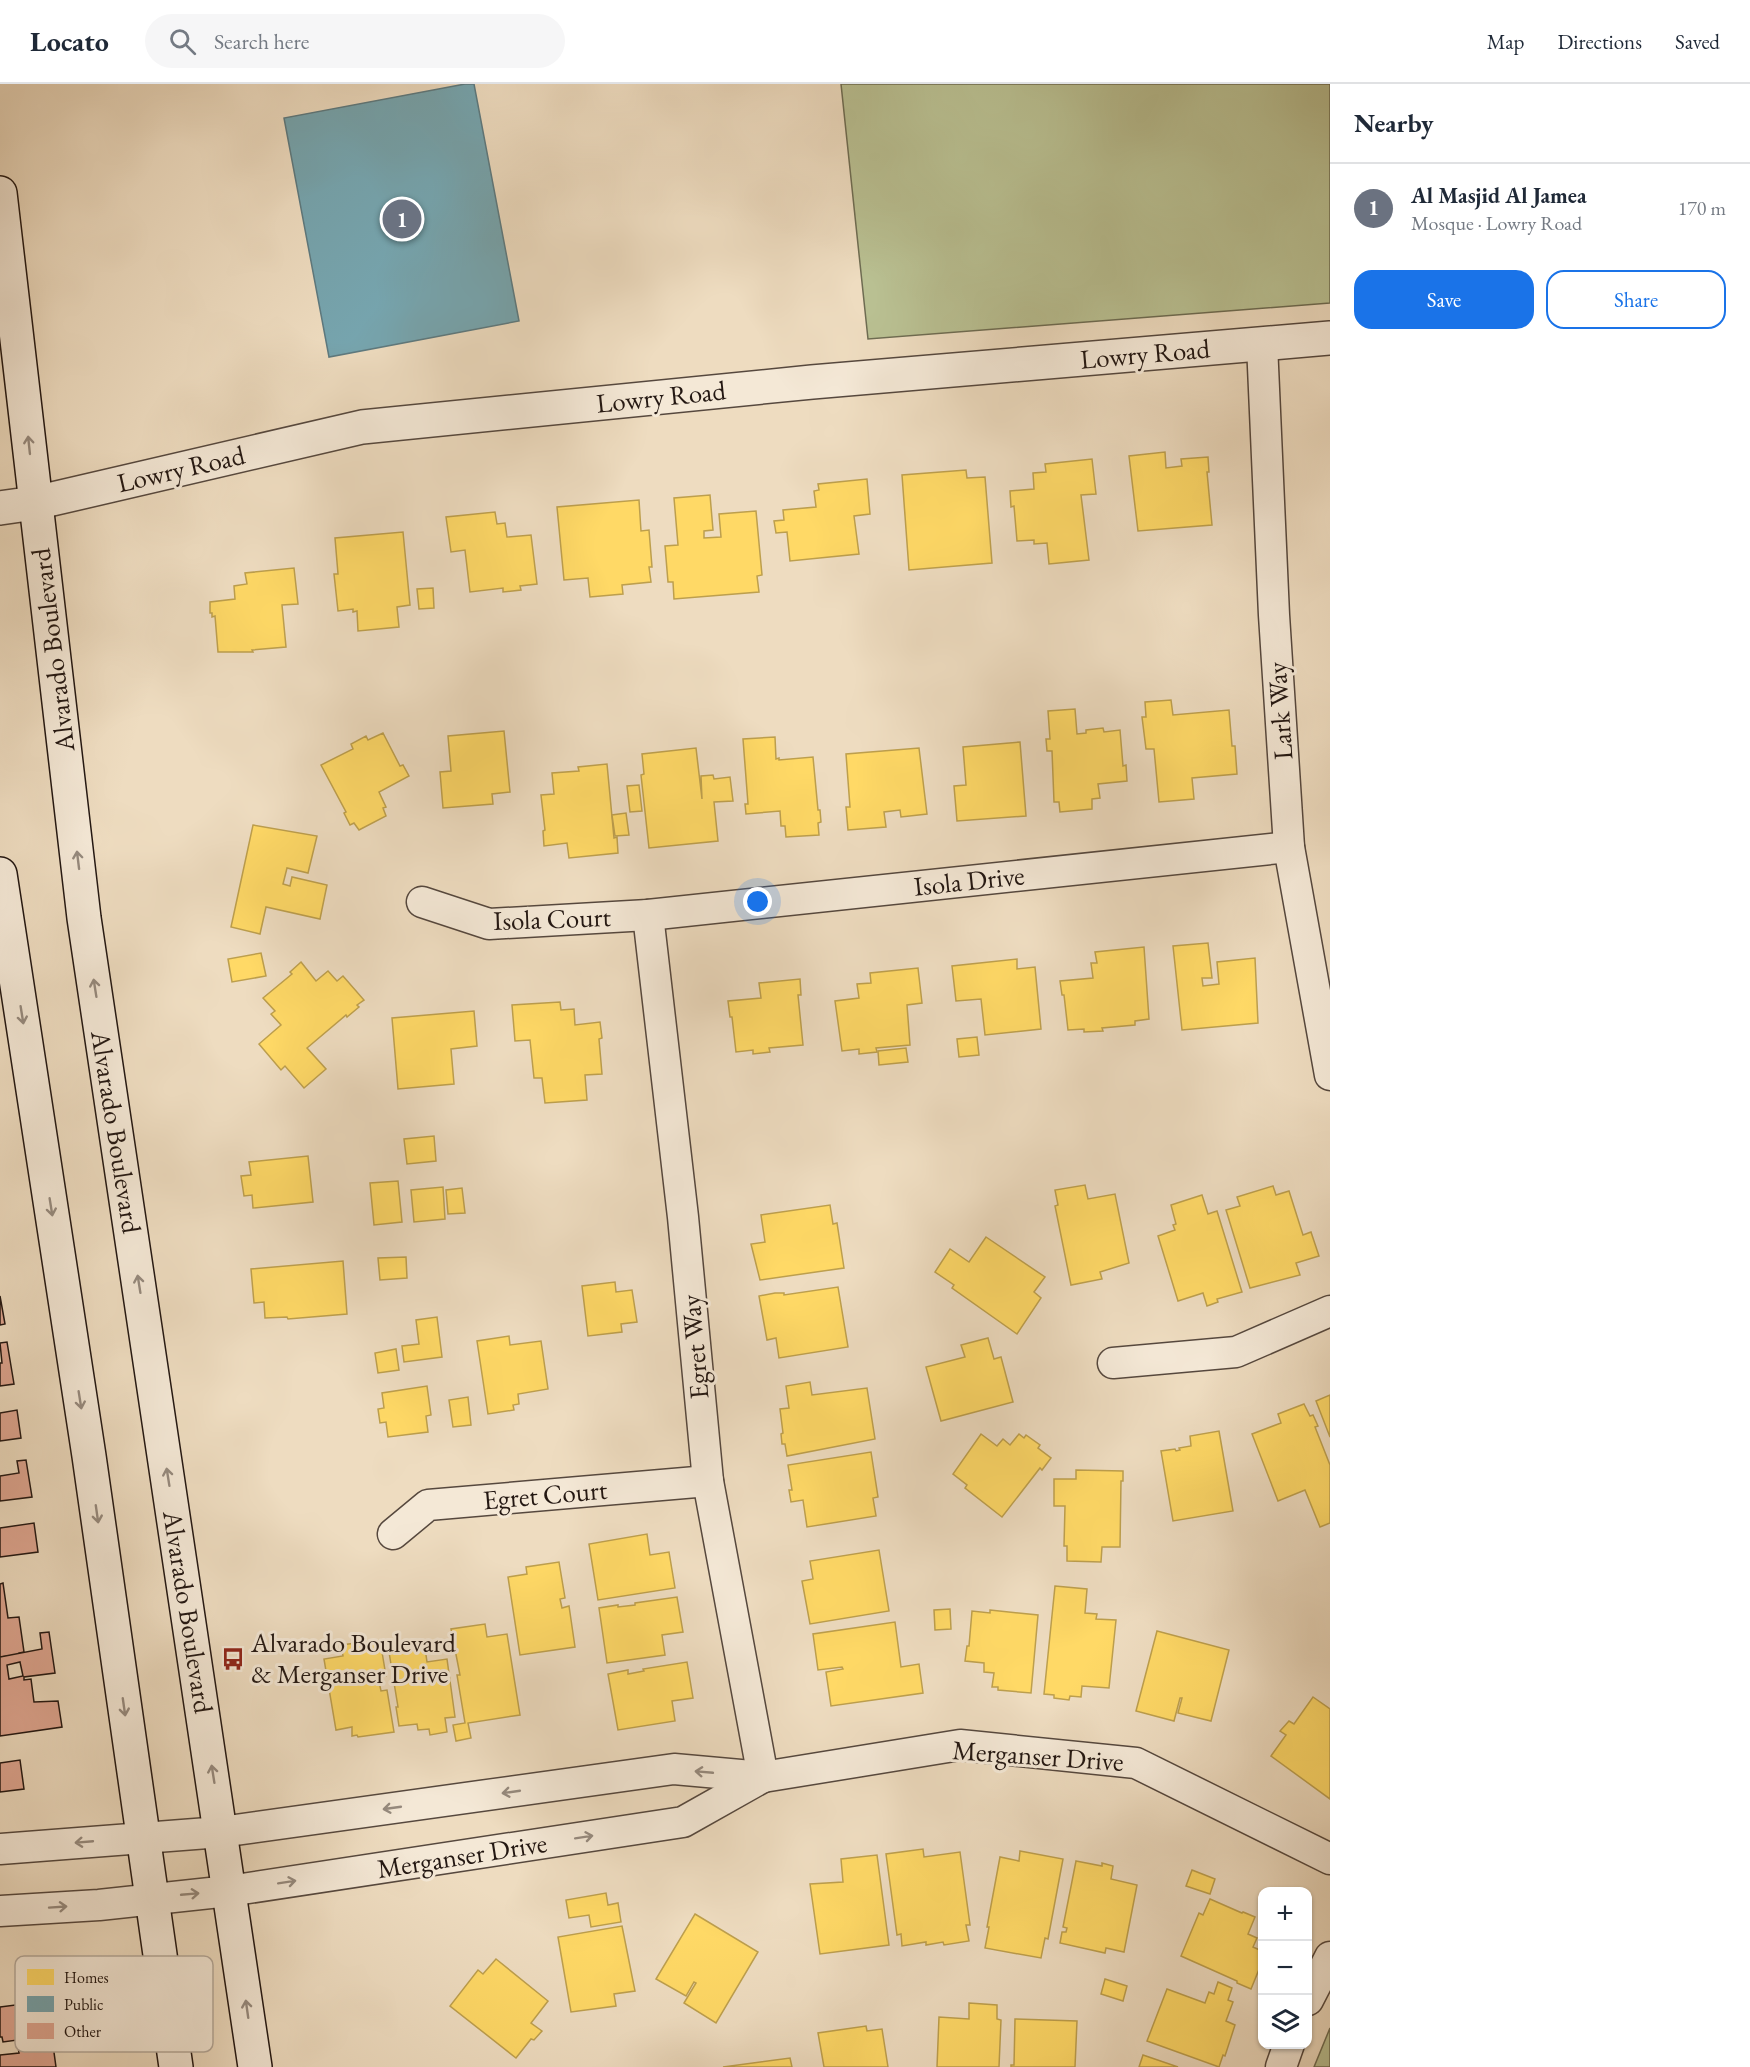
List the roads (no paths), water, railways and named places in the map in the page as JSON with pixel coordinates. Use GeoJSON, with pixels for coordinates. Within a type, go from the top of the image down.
{"type":"FeatureCollection","features":[{"type":"Feature","properties":{"kind":"main road","name":"Alvarado Boulevard"},"geometry":{"type":"LineString","coordinates":[[0,193],[86,930],[255,2067]]}},
{"type":"Feature","properties":{"kind":"main road","name":"Lowry Road"},"geometry":{"type":"LineString","coordinates":[[0,508],[35,503],[362,427],[800,383],[1330,338]]}},
{"type":"Feature","properties":{"kind":"main road"},"geometry":{"type":"LineString","coordinates":[[0,874],[89,1456],[159,1956]]}},
{"type":"Feature","properties":{"kind":"main road"},"geometry":{"type":"LineString","coordinates":[[174,2052],[176,2067]]}},
{"type":"Feature","properties":{"kind":"street","name":"Lark Way"},"geometry":{"type":"LineString","coordinates":[[1262,344],[1274,615],[1289,847],[1330,1075]]}},
{"type":"Feature","properties":{"kind":"street","name":"Isola Drive"},"geometry":{"type":"LineString","coordinates":[[648,915],[1289,847]]}},
{"type":"Feature","properties":{"kind":"street","name":"Isola Court"},"geometry":{"type":"LineString","coordinates":[[423,902],[489,924],[648,915]]}},
{"type":"Feature","properties":{"kind":"street","name":"Egret Way"},"geometry":{"type":"LineString","coordinates":[[648,915],[683,1217],[708,1481],[763,1777]]}},
{"type":"Feature","properties":{"kind":"street"},"geometry":{"type":"LineString","coordinates":[[1113,1363],[1236,1352],[1330,1311]]}},
{"type":"Feature","properties":{"kind":"street","name":"Egret Court"},"geometry":{"type":"LineString","coordinates":[[393,1534],[428,1505],[708,1481]]}},
{"type":"Feature","properties":{"kind":"street","name":"Merganser Drive"},"geometry":{"type":"LineString","coordinates":[[0,1849],[221,1832],[674,1769],[763,1777],[960,1745],[1136,1763],[1330,1859]]}},
{"type":"Feature","properties":{"kind":"street","name":"Merganser Drive"},"geometry":{"type":"LineString","coordinates":[[0,1911],[99,1905],[229,1891],[683,1822],[763,1777]]}},
{"type":"Feature","properties":{"kind":"street"},"geometry":{"type":"LineString","coordinates":[[1311,1995],[1330,1957]]}},
{"type":"Feature","properties":{"kind":"street"},"geometry":{"type":"LineString","coordinates":[[1281,2067],[1288,2049]]}},
{"type":"Feature","properties":{"kind":"place","name":"Al Masjid Al Jamea"},"geometry":{"type":"Point","coordinates":[402,219]}},
{"type":"Feature","properties":{"kind":"place","name":"Alvarado Boulevard & Merganser Drive"},"geometry":{"type":"Point","coordinates":[233,1659]}}]}
